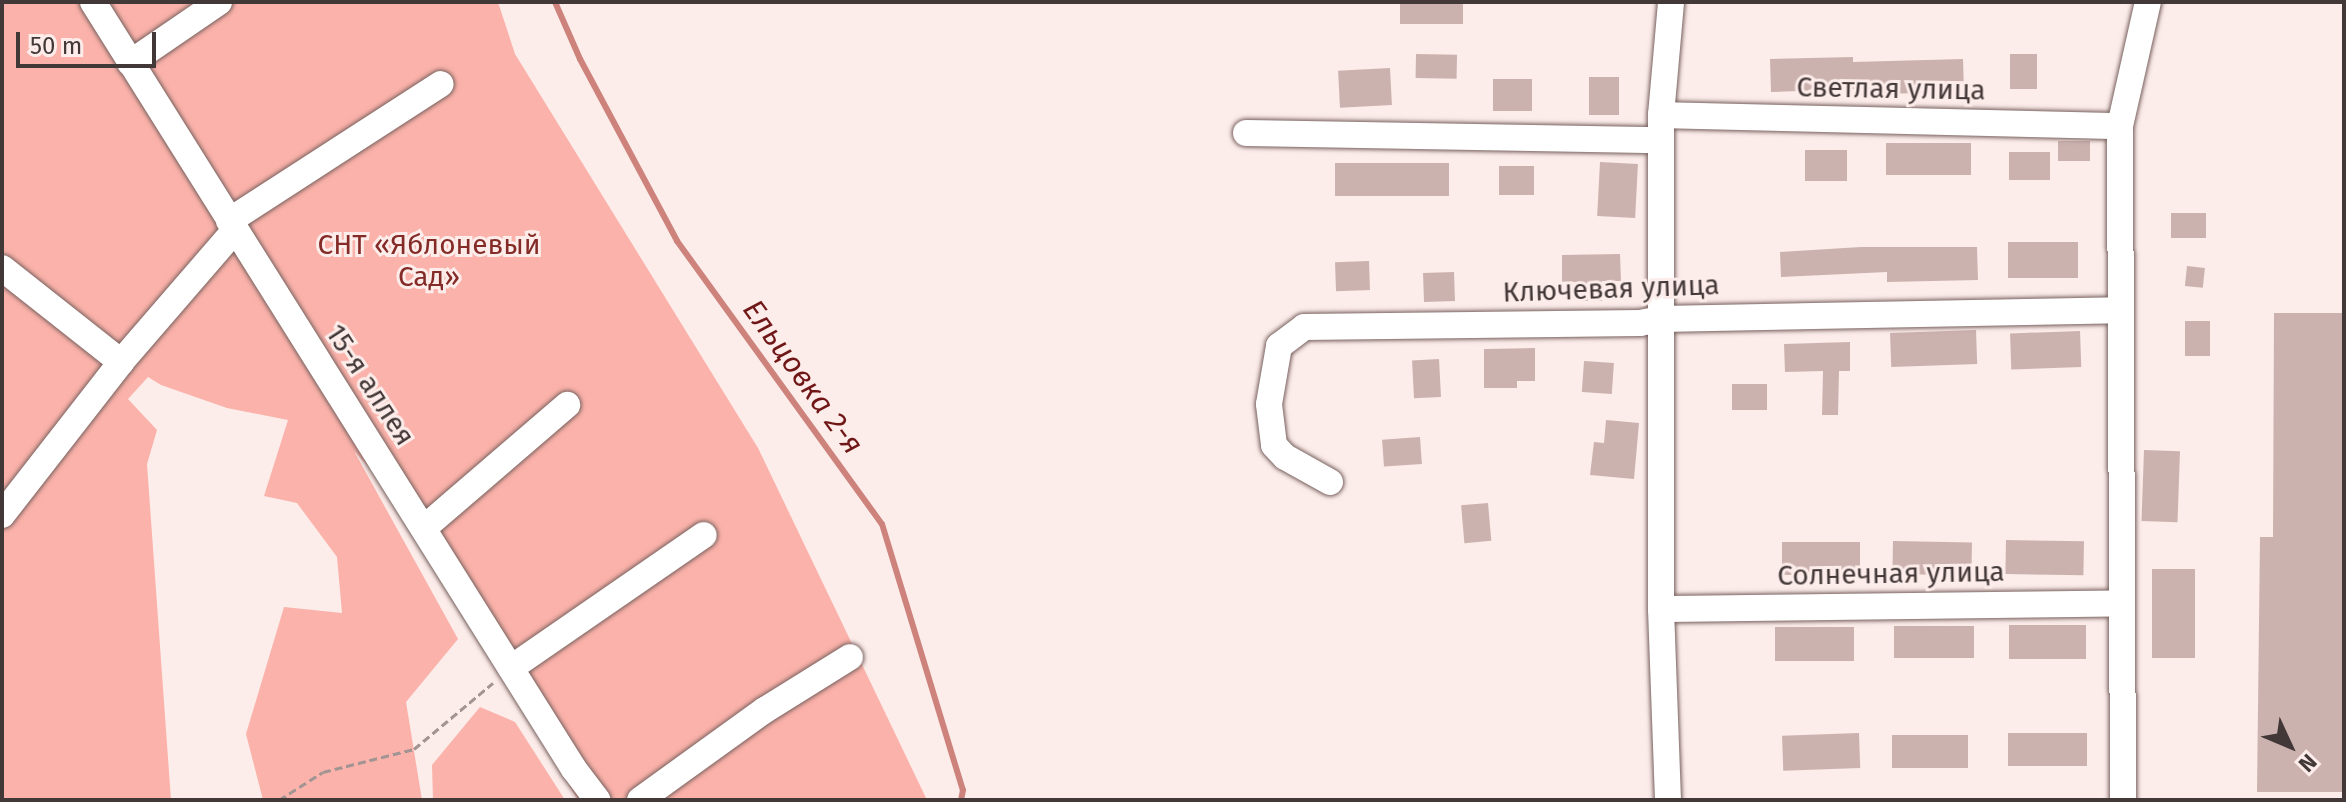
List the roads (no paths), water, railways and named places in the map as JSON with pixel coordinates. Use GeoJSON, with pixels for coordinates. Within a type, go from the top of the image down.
{"type":"FeatureCollection","features":[{"type":"Feature","properties":{"kind":"street","name":"15-я аллея"},"geometry":{"type":"LineString","coordinates":[[93,2],[597,800]]}},
{"type":"Feature","properties":{"kind":"street"},"geometry":{"type":"LineString","coordinates":[[130,63],[219,2]]}},
{"type":"Feature","properties":{"kind":"street"},"geometry":{"type":"LineString","coordinates":[[1668,800],[1661,609],[1661,128],[1671,2]]}},
{"type":"Feature","properties":{"kind":"street"},"geometry":{"type":"LineString","coordinates":[[2123,800],[2120,126],[2148,2]]}},
{"type":"Feature","properties":{"kind":"street"},"geometry":{"type":"LineString","coordinates":[[2,515],[232,226],[441,84]]}},
{"type":"Feature","properties":{"kind":"street","name":"Светлая улица"},"geometry":{"type":"LineString","coordinates":[[1246,133],[2120,126]]}},
{"type":"Feature","properties":{"kind":"street"},"geometry":{"type":"LineString","coordinates":[[2,268],[121,362]]}},
{"type":"Feature","properties":{"kind":"street","name":"Ключевая улица"},"geometry":{"type":"LineString","coordinates":[[1330,482],[1285,457],[1274,445],[1269,404],[1279,346],[1304,327],[1640,323],[1661,319],[2119,310]]}},
{"type":"Feature","properties":{"kind":"street"},"geometry":{"type":"LineString","coordinates":[[424,528],[567,405]]}},
{"type":"Feature","properties":{"kind":"street"},"geometry":{"type":"LineString","coordinates":[[511,668],[704,535]]}},
{"type":"Feature","properties":{"kind":"street","name":"Солнечная улица"},"geometry":{"type":"LineString","coordinates":[[1661,609],[2122,603]]}},
{"type":"Feature","properties":{"kind":"street"},"geometry":{"type":"LineString","coordinates":[[640,800],[765,710],[850,657]]}},
{"type":"Feature","properties":{"kind":"waterway","name":"Ельцовка 2-я"},"geometry":{"type":"LineString","coordinates":[[555,2],[580,59],[677,241],[882,524],[963,790],[961,800]]}},
{"type":"Feature","properties":{"kind":"park label","name":"СНТ «Яблоневый Сад»"},"geometry":{"type":"Point","coordinates":[429,261]}}]}
